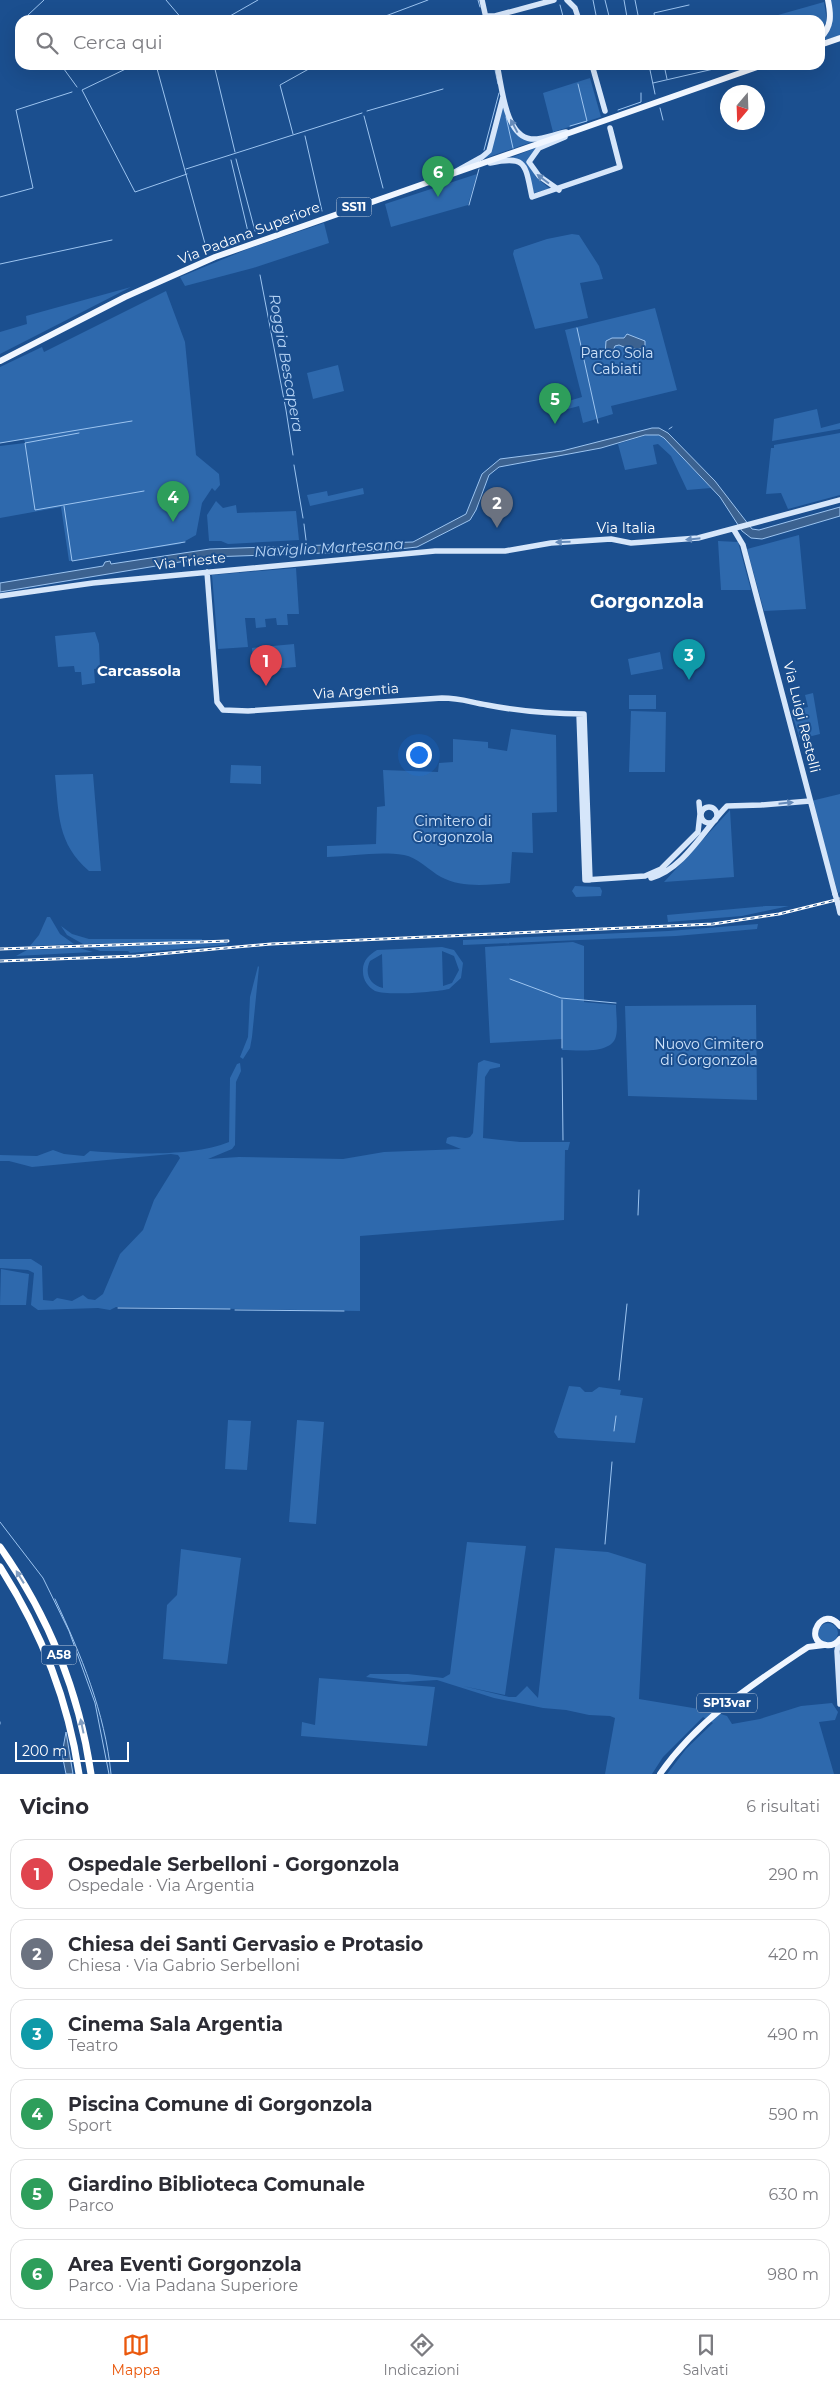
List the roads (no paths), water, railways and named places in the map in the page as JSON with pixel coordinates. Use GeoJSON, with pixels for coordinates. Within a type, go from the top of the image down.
{"type":"FeatureCollection","features":[{"type":"Feature","properties":{"kind":"highway","name":"A58"},"geometry":{"type":"LineString","coordinates":[[0,1547],[29,1592],[53,1638],[78,1708],[91,1774]]}},
{"type":"Feature","properties":{"kind":"highway","name":"A58"},"geometry":{"type":"LineString","coordinates":[[0,1567],[29,1617],[52,1666],[69,1718],[79,1774]]}},
{"type":"Feature","properties":{"kind":"main road"},"geometry":{"type":"LineString","coordinates":[[825,32],[830,20],[828,0]]}},
{"type":"Feature","properties":{"kind":"main road"},"geometry":{"type":"LineString","coordinates":[[825,43],[840,38]]}},
{"type":"Feature","properties":{"kind":"main road","name":"SS11"},"geometry":{"type":"LineString","coordinates":[[573,131],[749,70]]}},
{"type":"Feature","properties":{"kind":"main road","name":"Via Padana Superiore"},"geometry":{"type":"LineString","coordinates":[[0,361],[125,297],[215,257],[573,131]]}},
{"type":"Feature","properties":{"kind":"main road"},"geometry":{"type":"LineString","coordinates":[[808,1647],[818,1625],[823,1620],[838,1622]]}},
{"type":"Feature","properties":{"kind":"main road"},"geometry":{"type":"LineString","coordinates":[[815,1631],[817,1640],[825,1645],[833,1645],[840,1639]]}},
{"type":"Feature","properties":{"kind":"main road","name":"SP13var"},"geometry":{"type":"LineString","coordinates":[[660,1774],[678,1750],[705,1722],[745,1690],[808,1647],[825,1645]]}},
{"type":"Feature","properties":{"kind":"street"},"geometry":{"type":"LineString","coordinates":[[482,0],[485,15]]}},
{"type":"Feature","properties":{"kind":"street"},"geometry":{"type":"LineString","coordinates":[[499,15],[554,0]]}},
{"type":"Feature","properties":{"kind":"street"},"geometry":{"type":"LineString","coordinates":[[568,0],[576,8],[578,15]]}},
{"type":"Feature","properties":{"kind":"street"},"geometry":{"type":"LineString","coordinates":[[498,70],[512,125],[521,136],[536,139],[573,131]]}},
{"type":"Feature","properties":{"kind":"street"},"geometry":{"type":"LineString","coordinates":[[593,70],[605,111]]}},
{"type":"Feature","properties":{"kind":"street"},"geometry":{"type":"LineString","coordinates":[[454,172],[482,157],[488,151],[504,95]]}},
{"type":"Feature","properties":{"kind":"street"},"geometry":{"type":"LineString","coordinates":[[478,164],[508,159],[519,162],[525,167],[532,197],[559,190],[620,167],[610,128]]}},
{"type":"Feature","properties":{"kind":"street"},"geometry":{"type":"LineString","coordinates":[[559,190],[539,176],[530,166],[529,161],[539,148],[573,131]]}},
{"type":"Feature","properties":{"kind":"street","name":"Via Italia"},"geometry":{"type":"LineString","coordinates":[[384,556],[450,550],[512,550],[547,543],[611,540],[631,543],[701,538],[840,500]]}},
{"type":"Feature","properties":{"kind":"street","name":"Via Luigi Restelli"},"geometry":{"type":"LineString","coordinates":[[736,529],[743,545],[840,913]]}},
{"type":"Feature","properties":{"kind":"street","name":"Via Trieste"},"geometry":{"type":"LineString","coordinates":[[0,596],[92,583],[384,556]]}},
{"type":"Feature","properties":{"kind":"street","name":"Via Argentia"},"geometry":{"type":"LineString","coordinates":[[207,572],[217,702],[220,708],[227,711],[464,698],[487,705],[581,714],[588,880],[626,878]]}},
{"type":"Feature","properties":{"kind":"street"},"geometry":{"type":"LineString","coordinates":[[700,814],[706,823],[712,822],[730,805],[762,806],[810,801]]}},
{"type":"Feature","properties":{"kind":"street"},"geometry":{"type":"LineString","coordinates":[[626,878],[651,875],[666,866],[697,834],[700,824],[699,802]]}},
{"type":"Feature","properties":{"kind":"street"},"geometry":{"type":"LineString","coordinates":[[626,878],[646,879],[666,872],[711,827],[716,812],[711,807],[704,808],[700,814]]}},
{"type":"Feature","properties":{"kind":"street"},"geometry":{"type":"LineString","coordinates":[[840,1639],[837,1656],[840,1704]]}},
{"type":"Feature","properties":{"kind":"street"},"geometry":{"type":"LineString","coordinates":[[825,1645],[837,1656]]}},
{"type":"Feature","properties":{"kind":"water"},"geometry":{"type":"Polygon","coordinates":[[[627,334],[645,341],[645,349],[629,349],[619,345],[615,346],[611,356],[605,356],[606,341],[612,338],[624,338],[627,334]]]}},
{"type":"Feature","properties":{"kind":"water","name":"Naviglio Martesana"},"geometry":{"type":"Polygon","coordinates":[[[652,428],[659,428],[668,433],[715,481],[752,529],[759,530],[840,507],[840,516],[762,539],[751,538],[742,531],[720,497],[664,438],[659,435],[645,435],[601,448],[499,467],[489,475],[476,510],[470,520],[417,547],[381,551],[210,557],[0,592],[0,583],[103,566],[105,562],[110,561],[111,564],[210,549],[413,542],[466,514],[482,474],[500,459],[562,451],[652,428]]]}},
{"type":"Feature","properties":{"kind":"water"},"geometry":{"type":"Polygon","coordinates":[[[66,1732],[73,1774],[66,1774],[62,1754],[66,1732]]]}},
{"type":"Feature","properties":{"kind":"waterway"},"geometry":{"type":"LineString","coordinates":[[28,15],[44,0]]}},
{"type":"Feature","properties":{"kind":"waterway"},"geometry":{"type":"LineString","coordinates":[[166,0],[179,15]]}},
{"type":"Feature","properties":{"kind":"waterway"},"geometry":{"type":"LineString","coordinates":[[232,15],[258,0]]}},
{"type":"Feature","properties":{"kind":"waterway"},"geometry":{"type":"LineString","coordinates":[[388,15],[428,0]]}},
{"type":"Feature","properties":{"kind":"waterway","name":"Roggia Bescapera"},"geometry":{"type":"LineString","coordinates":[[478,0],[480,7]]}},
{"type":"Feature","properties":{"kind":"waterway"},"geometry":{"type":"LineString","coordinates":[[593,0],[596,15]]}},
{"type":"Feature","properties":{"kind":"waterway"},"geometry":{"type":"LineString","coordinates":[[605,0],[609,15]]}},
{"type":"Feature","properties":{"kind":"waterway"},"geometry":{"type":"LineString","coordinates":[[624,0],[627,15]]}},
{"type":"Feature","properties":{"kind":"waterway"},"geometry":{"type":"LineString","coordinates":[[635,0],[638,15]]}},
{"type":"Feature","properties":{"kind":"waterway"},"geometry":{"type":"LineString","coordinates":[[560,5],[563,15]]}},
{"type":"Feature","properties":{"kind":"waterway"},"geometry":{"type":"LineString","coordinates":[[654,15],[654,13],[689,5]]}},
{"type":"Feature","properties":{"kind":"waterway"},"geometry":{"type":"LineString","coordinates":[[65,70],[77,87]]}},
{"type":"Feature","properties":{"kind":"waterway"},"geometry":{"type":"LineString","coordinates":[[124,70],[82,90],[135,192],[187,174]]}},
{"type":"Feature","properties":{"kind":"waterway"},"geometry":{"type":"LineString","coordinates":[[157,70],[207,251]]}},
{"type":"Feature","properties":{"kind":"waterway"},"geometry":{"type":"LineString","coordinates":[[215,70],[235,152]]}},
{"type":"Feature","properties":{"kind":"waterway"},"geometry":{"type":"LineString","coordinates":[[293,134],[280,85],[307,70]]}},
{"type":"Feature","properties":{"kind":"waterway","name":"Roggia Bescapera"},"geometry":{"type":"LineString","coordinates":[[495,70],[498,84]]}},
{"type":"Feature","properties":{"kind":"waterway"},"geometry":{"type":"LineString","coordinates":[[650,70],[655,94]]}},
{"type":"Feature","properties":{"kind":"waterway"},"geometry":{"type":"LineString","coordinates":[[665,70],[667,79]]}},
{"type":"Feature","properties":{"kind":"waterway"},"geometry":{"type":"LineString","coordinates":[[653,83],[709,70]]}},
{"type":"Feature","properties":{"kind":"waterway"},"geometry":{"type":"LineString","coordinates":[[570,126],[587,121],[578,84]]}},
{"type":"Feature","properties":{"kind":"waterway"},"geometry":{"type":"LineString","coordinates":[[367,111],[443,89]]}},
{"type":"Feature","properties":{"kind":"waterway"},"geometry":{"type":"LineString","coordinates":[[0,197],[33,188],[16,110],[72,92]]}},
{"type":"Feature","properties":{"kind":"waterway","name":"Roggia Bescapera"},"geometry":{"type":"LineString","coordinates":[[484,150],[499,93]]}},
{"type":"Feature","properties":{"kind":"waterway"},"geometry":{"type":"LineString","coordinates":[[618,110],[641,102],[641,93]]}},
{"type":"Feature","properties":{"kind":"waterway"},"geometry":{"type":"LineString","coordinates":[[660,108],[663,120]]}},
{"type":"Feature","properties":{"kind":"waterway"},"geometry":{"type":"LineString","coordinates":[[186,169],[362,113]]}},
{"type":"Feature","properties":{"kind":"waterway"},"geometry":{"type":"LineString","coordinates":[[364,116],[383,188]]}},
{"type":"Feature","properties":{"kind":"waterway"},"geometry":{"type":"LineString","coordinates":[[506,117],[513,148]]}},
{"type":"Feature","properties":{"kind":"waterway"},"geometry":{"type":"LineString","coordinates":[[305,136],[322,211]]}},
{"type":"Feature","properties":{"kind":"waterway"},"geometry":{"type":"LineString","coordinates":[[236,159],[255,231]]}},
{"type":"Feature","properties":{"kind":"waterway"},"geometry":{"type":"LineString","coordinates":[[231,160],[249,236]]}},
{"type":"Feature","properties":{"kind":"waterway","name":"Roggia Bescapera"},"geometry":{"type":"LineString","coordinates":[[469,205],[479,169]]}},
{"type":"Feature","properties":{"kind":"waterway"},"geometry":{"type":"LineString","coordinates":[[0,264],[112,240]]}},
{"type":"Feature","properties":{"kind":"waterway","name":"Roggia Bescapera"},"geometry":{"type":"LineString","coordinates":[[260,275],[293,455]]}},
{"type":"Feature","properties":{"kind":"waterway"},"geometry":{"type":"LineString","coordinates":[[577,328],[598,423]]}},
{"type":"Feature","properties":{"kind":"waterway"},"geometry":{"type":"LineString","coordinates":[[0,443],[132,421]]}},
{"type":"Feature","properties":{"kind":"waterway"},"geometry":{"type":"LineString","coordinates":[[79,433],[25,443],[35,510],[144,491]]}},
{"type":"Feature","properties":{"kind":"waterway","name":"Roggia Bescapera"},"geometry":{"type":"LineString","coordinates":[[294,465],[303,518]]}},
{"type":"Feature","properties":{"kind":"waterway"},"geometry":{"type":"LineString","coordinates":[[64,506],[72,561],[185,542]]}},
{"type":"Feature","properties":{"kind":"waterway","name":"Roggia Bescapera"},"geometry":{"type":"LineString","coordinates":[[304,524],[306,540]]}},
{"type":"Feature","properties":{"kind":"waterway"},"geometry":{"type":"LineString","coordinates":[[510,979],[561,998],[616,1003]]}},
{"type":"Feature","properties":{"kind":"waterway"},"geometry":{"type":"LineString","coordinates":[[562,1000],[562,1048]]}},
{"type":"Feature","properties":{"kind":"waterway"},"geometry":{"type":"LineString","coordinates":[[562,1058],[563,1140]]}},
{"type":"Feature","properties":{"kind":"waterway"},"geometry":{"type":"LineString","coordinates":[[638,1215],[639,1190]]}},
{"type":"Feature","properties":{"kind":"waterway"},"geometry":{"type":"LineString","coordinates":[[619,1380],[627,1304]]}},
{"type":"Feature","properties":{"kind":"waterway"},"geometry":{"type":"LineString","coordinates":[[118,1308],[230,1309]]}},
{"type":"Feature","properties":{"kind":"waterway"},"geometry":{"type":"LineString","coordinates":[[235,1310],[344,1311]]}},
{"type":"Feature","properties":{"kind":"waterway"},"geometry":{"type":"LineString","coordinates":[[614,1431],[616,1416]]}},
{"type":"Feature","properties":{"kind":"waterway"},"geometry":{"type":"LineString","coordinates":[[605,1544],[612,1462]]}},
{"type":"Feature","properties":{"kind":"waterway"},"geometry":{"type":"LineString","coordinates":[[0,1522],[43,1578],[69,1631],[95,1703],[109,1774]]}},
{"type":"Feature","properties":{"kind":"waterway"},"geometry":{"type":"LineString","coordinates":[[55,1599],[83,1663],[98,1706],[111,1774]]}},
{"type":"Feature","properties":{"kind":"railway"},"geometry":{"type":"LineString","coordinates":[[0,961],[136,956],[271,944],[713,924],[779,914],[840,899]]}},
{"type":"Feature","properties":{"kind":"railway"},"geometry":{"type":"LineString","coordinates":[[0,949],[228,941]]}},
{"type":"Feature","properties":{"kind":"place","name":"Area Eventi Gorgonzola"},"geometry":{"type":"Point","coordinates":[438,197]}},
{"type":"Feature","properties":{"kind":"place","name":"Giardino Biblioteca Comunale"},"geometry":{"type":"Point","coordinates":[555,424]}},
{"type":"Feature","properties":{"kind":"place","name":"Piscina Comune di Gorgonzola"},"geometry":{"type":"Point","coordinates":[173,522]}},
{"type":"Feature","properties":{"kind":"place","name":"Chiesa dei Santi Gervasio e Protasio"},"geometry":{"type":"Point","coordinates":[497,528]}},
{"type":"Feature","properties":{"kind":"place","name":"Cinema Sala Argentia"},"geometry":{"type":"Point","coordinates":[689,680]}},
{"type":"Feature","properties":{"kind":"place","name":"Ospedale Serbelloni - Gorgonzola"},"geometry":{"type":"Point","coordinates":[266,686]}},
{"type":"Feature","properties":{"kind":"district","name":"Gorgonzola"},"geometry":{"type":"Point","coordinates":[647,601]}},
{"type":"Feature","properties":{"kind":"district","name":"Carcassola"},"geometry":{"type":"Point","coordinates":[139,671]}},
{"type":"Feature","properties":{"kind":"park label","name":"Parco Sola Cabiati"},"geometry":{"type":"Point","coordinates":[617,362]}},
{"type":"Feature","properties":{"kind":"park label","name":"Cimitero di Gorgonzola"},"geometry":{"type":"Point","coordinates":[453,830]}},
{"type":"Feature","properties":{"kind":"park label","name":"Nuovo Cimitero di Gorgonzola"},"geometry":{"type":"Point","coordinates":[709,1052]}}]}
